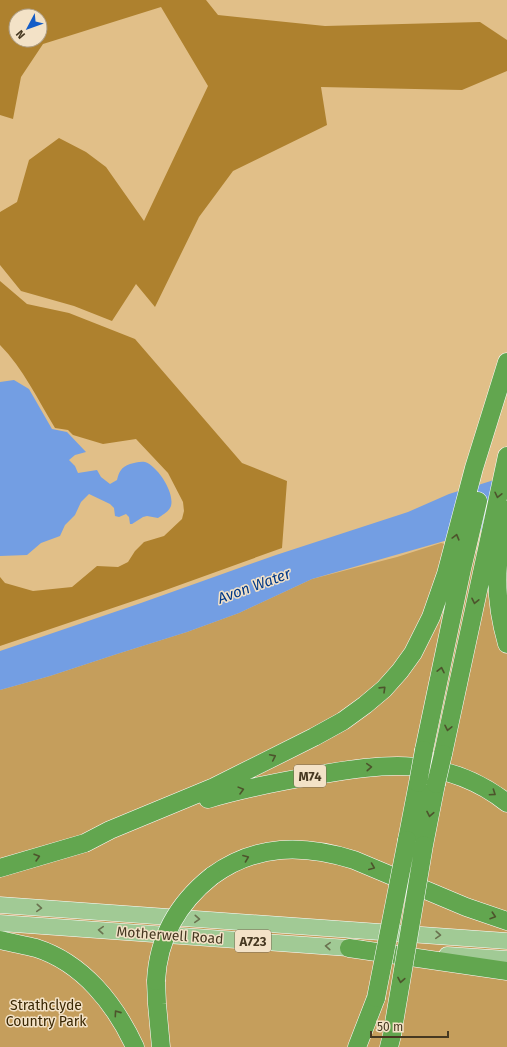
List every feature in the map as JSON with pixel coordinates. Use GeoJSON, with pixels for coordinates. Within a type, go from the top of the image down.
{"type":"FeatureCollection","features":[{"type":"Feature","properties":{"kind":"highway","name":"M74"},"geometry":{"type":"LineString","coordinates":[[367,1047],[418,783],[454,572],[507,362]]}},
{"type":"Feature","properties":{"kind":"highway","name":"M74"},"geometry":{"type":"LineString","coordinates":[[481,465],[507,373]]}},
{"type":"Feature","properties":{"kind":"highway"},"geometry":{"type":"LineString","coordinates":[[507,457],[491,559],[498,584],[502,628],[507,644]]}},
{"type":"Feature","properties":{"kind":"highway"},"geometry":{"type":"LineString","coordinates":[[391,1041],[424,844],[436,784],[491,559],[507,510]]}},
{"type":"Feature","properties":{"kind":"highway","name":"M74"},"geometry":{"type":"LineString","coordinates":[[0,868],[85,843],[110,830],[214,787],[343,721],[366,705],[384,689],[400,671],[412,652],[454,572]]}},
{"type":"Feature","properties":{"kind":"highway","name":"M74"},"geometry":{"type":"LineString","coordinates":[[110,830],[171,810],[260,785],[364,767],[407,766],[446,771],[470,780],[493,792],[507,803]]}},
{"type":"Feature","properties":{"kind":"highway"},"geometry":{"type":"LineString","coordinates":[[161,1047],[156,981],[163,942],[173,919],[188,898],[199,886],[212,876],[232,864],[260,853],[280,849],[311,850],[337,855],[354,860],[466,907],[507,921]]}},
{"type":"Feature","properties":{"kind":"highway"},"geometry":{"type":"LineString","coordinates":[[0,940],[36,948],[75,969],[99,989],[109,1002],[121,1019],[135,1047]]}},
{"type":"Feature","properties":{"kind":"highway"},"geometry":{"type":"LineString","coordinates":[[349,948],[507,971]]}},
{"type":"Feature","properties":{"kind":"highway","name":"M74"},"geometry":{"type":"LineString","coordinates":[[357,1047],[376,998]]}},
{"type":"Feature","properties":{"kind":"main road","name":"Motherwell Road"},"geometry":{"type":"LineString","coordinates":[[0,905],[507,941]]}},
{"type":"Feature","properties":{"kind":"main road","name":"Motherwell Road"},"geometry":{"type":"LineString","coordinates":[[0,923],[507,959]]}},
{"type":"Feature","properties":{"kind":"green space","name":"Strathclyde Country Park"},"geometry":{"type":"Polygon","coordinates":[[[441,543],[507,561],[507,1047],[0,1047],[0,690],[50,676],[187,632],[239,613],[312,579],[397,557],[441,543]]]}},
{"type":"Feature","properties":{"kind":"shaded area"},"geometry":{"type":"Polygon","coordinates":[[[0,0],[206,0],[218,15],[325,26],[480,22],[507,40],[507,71],[462,90],[321,87],[327,125],[233,171],[199,217],[155,307],[136,284],[112,321],[74,306],[21,291],[0,265],[0,212],[17,202],[29,160],[59,138],[86,152],[106,167],[144,221],[208,86],[161,7],[48,42],[48,8],[8,8],[8,48],[40,48],[21,77],[13,119],[0,115],[0,0]]]}},
{"type":"Feature","properties":{"kind":"shaded area"},"geometry":{"type":"Polygon","coordinates":[[[0,281],[27,304],[69,313],[135,339],[242,463],[287,481],[282,548],[163,591],[0,646],[0,577],[5,583],[33,591],[72,587],[97,566],[118,567],[128,562],[135,551],[144,542],[164,536],[182,519],[184,511],[183,502],[168,473],[136,439],[103,444],[73,435],[68,430],[55,428],[23,374],[0,345],[0,281]]]}},
{"type":"Feature","properties":{"kind":"water"},"geometry":{"type":"Polygon","coordinates":[[[14,380],[29,389],[52,429],[67,432],[86,452],[75,455],[69,460],[75,466],[78,473],[97,470],[101,477],[110,484],[117,480],[122,468],[130,464],[145,462],[155,469],[169,489],[171,503],[169,510],[158,518],[147,516],[130,524],[129,517],[126,514],[119,517],[115,516],[114,508],[110,504],[89,494],[81,502],[75,515],[65,525],[60,536],[41,543],[27,555],[0,556],[0,382],[14,380]]]}},
{"type":"Feature","properties":{"kind":"water","name":"Avon Water"},"geometry":{"type":"Polygon","coordinates":[[[507,476],[507,523],[312,579],[239,613],[187,632],[50,676],[0,690],[0,651],[276,555],[408,512],[449,494],[507,476]]]}}]}
